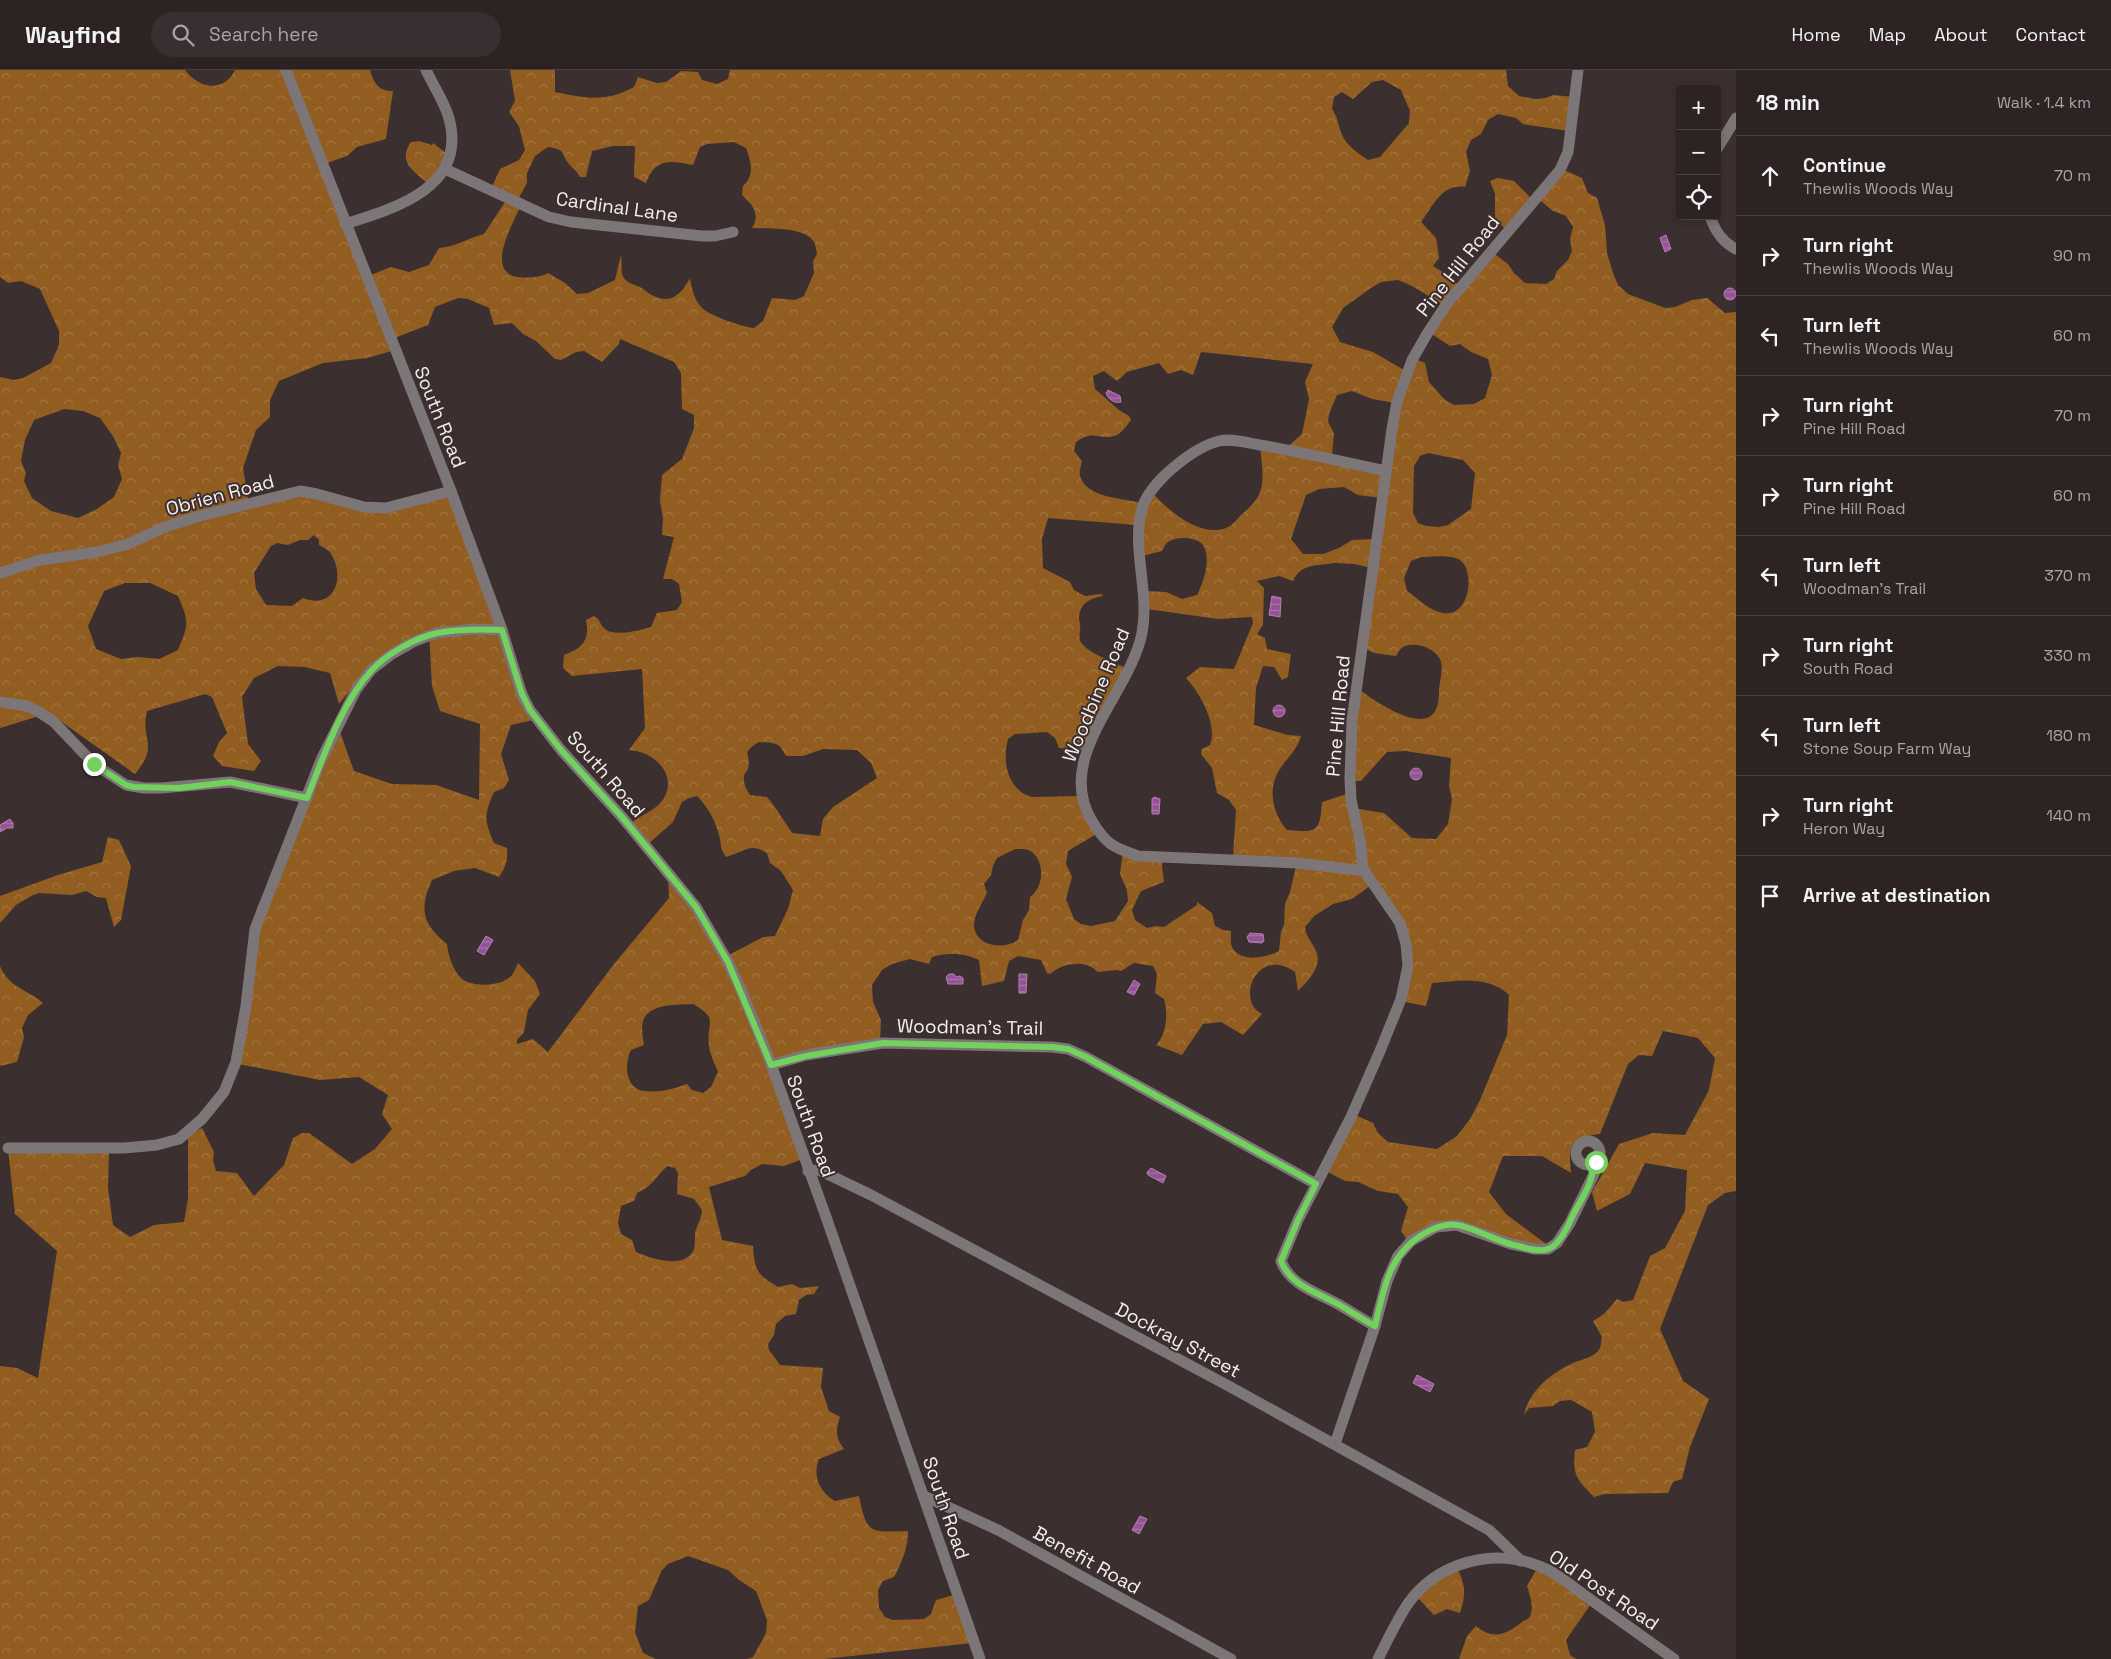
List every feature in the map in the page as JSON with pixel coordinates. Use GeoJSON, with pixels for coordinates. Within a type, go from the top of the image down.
{"type":"FeatureCollection","features":[{"type":"Feature","properties":{"kind":"street","name":"South Road"},"geometry":{"type":"LineString","coordinates":[[286,70],[451,491],[502,630],[522,694],[530,710],[561,750],[640,838],[696,907],[728,962],[771,1065],[825,1214],[980,1659]]}},
{"type":"Feature","properties":{"kind":"street"},"geometry":{"type":"LineString","coordinates":[[345,224],[404,204],[423,193],[445,169],[452,138],[448,114],[426,70]]}},
{"type":"Feature","properties":{"kind":"street","name":"Pine Hill Road"},"geometry":{"type":"LineString","coordinates":[[1375,1326],[1339,1304],[1301,1285],[1285,1271],[1281,1261],[1316,1184],[1351,1117],[1380,1051],[1401,999],[1408,966],[1406,944],[1400,923],[1363,869],[1360,840],[1351,800],[1350,750],[1355,692],[1397,402],[1417,351],[1446,305],[1560,170],[1569,145],[1578,70]]}},
{"type":"Feature","properties":{"kind":"street"},"geometry":{"type":"LineString","coordinates":[[1721,142],[1736,118]]}},
{"type":"Feature","properties":{"kind":"street","name":"Cardinal Lane"},"geometry":{"type":"LineString","coordinates":[[445,169],[526,208],[549,217],[571,222],[702,236],[715,236],[733,232]]}},
{"type":"Feature","properties":{"kind":"street"},"geometry":{"type":"LineString","coordinates":[[1712,220],[1715,229],[1727,244],[1736,250]]}},
{"type":"Feature","properties":{"kind":"street","name":"Woodbine Road"},"geometry":{"type":"LineString","coordinates":[[1365,871],[1298,863],[1138,856],[1114,848],[1101,835],[1089,815],[1082,797],[1081,778],[1082,765],[1090,746],[1141,639],[1145,602],[1139,533],[1142,508],[1154,487],[1172,469],[1206,446],[1221,441],[1277,448],[1386,471]]}},
{"type":"Feature","properties":{"kind":"street","name":"Obrien Road"},"geometry":{"type":"LineString","coordinates":[[0,573],[40,560],[97,552],[128,544],[165,527],[200,516],[300,491],[364,507],[386,508],[451,491]]}},
{"type":"Feature","properties":{"kind":"street"},"geometry":{"type":"LineString","coordinates":[[8,1148],[124,1148],[157,1146],[179,1139],[202,1119],[224,1092],[236,1062],[246,1006],[255,929],[270,886],[321,760],[356,690],[371,670],[392,654],[413,642],[436,633],[474,629],[502,630]]}},
{"type":"Feature","properties":{"kind":"street"},"geometry":{"type":"LineString","coordinates":[[0,702],[27,706],[53,721],[94,764],[126,785],[162,788],[230,782],[307,798]]}},
{"type":"Feature","properties":{"kind":"street","name":"Woodman's Trail"},"geometry":{"type":"LineString","coordinates":[[771,1065],[815,1054],[883,1043],[1068,1049],[1086,1057],[1316,1184]]}},
{"type":"Feature","properties":{"kind":"street"},"geometry":{"type":"LineString","coordinates":[[1335,1444],[1375,1326],[1387,1281],[1398,1256],[1411,1242],[1436,1227],[1457,1225],[1511,1244],[1535,1250],[1548,1250],[1557,1243],[1570,1223],[1594,1174],[1593,1164]]}},
{"type":"Feature","properties":{"kind":"street","name":"Dockray Street"},"geometry":{"type":"LineString","coordinates":[[808,1171],[819,1170],[939,1230],[1335,1444],[1489,1530],[1521,1561]]}},
{"type":"Feature","properties":{"kind":"street","name":"Benefit Road"},"geometry":{"type":"LineString","coordinates":[[924,1496],[998,1530],[1231,1659]]}},
{"type":"Feature","properties":{"kind":"street","name":"Old Post Road"},"geometry":{"type":"LineString","coordinates":[[1378,1659],[1408,1604],[1436,1576],[1453,1567],[1473,1560],[1497,1557],[1540,1566],[1564,1580],[1674,1659]]}},
{"type":"Feature","properties":{"kind":"green space"},"geometry":{"type":"Polygon","coordinates":[[[0,70],[185,70],[197,81],[211,86],[225,82],[235,70],[370,70],[373,79],[380,88],[393,91],[386,139],[357,147],[347,156],[327,163],[368,276],[391,267],[409,272],[429,265],[439,248],[451,246],[484,234],[505,202],[491,189],[500,169],[519,160],[525,150],[519,126],[509,112],[515,101],[510,70],[555,70],[555,92],[595,98],[613,95],[634,87],[638,77],[657,83],[666,82],[681,71],[698,72],[702,80],[717,84],[728,79],[730,70],[1506,70],[1508,86],[1519,96],[1535,99],[1553,95],[1574,97],[1569,131],[1523,124],[1516,118],[1498,114],[1488,120],[1481,134],[1471,140],[1466,152],[1470,171],[1465,187],[1457,187],[1444,192],[1421,222],[1436,238],[1439,258],[1433,266],[1459,285],[1492,252],[1508,264],[1514,273],[1525,283],[1546,284],[1554,279],[1557,271],[1568,260],[1572,251],[1570,239],[1573,227],[1566,216],[1553,211],[1536,197],[1562,169],[1582,178],[1588,193],[1597,198],[1605,225],[1607,253],[1612,270],[1618,285],[1628,294],[1665,308],[1675,307],[1692,300],[1707,298],[1725,313],[1736,312],[1736,1191],[1725,1193],[1708,1205],[1660,1329],[1683,1381],[1709,1399],[1690,1447],[1682,1479],[1673,1482],[1668,1493],[1604,1494],[1594,1497],[1580,1481],[1574,1466],[1575,1450],[1587,1447],[1595,1432],[1592,1412],[1571,1400],[1560,1401],[1553,1406],[1529,1408],[1524,1415],[1531,1398],[1542,1384],[1565,1367],[1598,1351],[1602,1337],[1593,1321],[1604,1314],[1617,1299],[1623,1302],[1633,1300],[1650,1256],[1665,1248],[1685,1211],[1687,1170],[1645,1163],[1630,1194],[1597,1211],[1592,1192],[1619,1144],[1653,1133],[1685,1135],[1709,1090],[1715,1058],[1698,1038],[1663,1031],[1652,1056],[1639,1055],[1628,1064],[1600,1134],[1582,1138],[1573,1144],[1570,1155],[1571,1173],[1542,1156],[1503,1156],[1489,1192],[1506,1214],[1550,1247],[1536,1248],[1457,1223],[1408,1241],[1401,1231],[1408,1207],[1398,1194],[1378,1191],[1358,1182],[1345,1181],[1326,1171],[1351,1113],[1373,1123],[1378,1133],[1388,1142],[1437,1149],[1457,1136],[1470,1119],[1480,1100],[1507,1035],[1509,995],[1492,984],[1462,981],[1432,983],[1426,1006],[1400,1001],[1406,947],[1374,883],[1352,899],[1333,904],[1314,916],[1305,927],[1318,961],[1314,972],[1298,991],[1295,972],[1282,966],[1270,965],[1261,970],[1254,978],[1250,998],[1254,1007],[1262,1014],[1243,1035],[1221,1022],[1203,1024],[1182,1055],[1156,1045],[1160,1040],[1166,1023],[1166,1011],[1164,999],[1155,993],[1157,974],[1153,966],[1134,963],[1121,971],[1098,972],[1087,965],[1074,964],[1061,967],[1050,974],[1047,973],[1041,960],[1018,956],[1009,961],[1004,981],[982,986],[979,960],[968,956],[949,954],[932,957],[929,964],[910,959],[892,964],[882,970],[872,985],[873,1002],[881,1020],[880,1041],[772,1062],[803,1159],[784,1166],[762,1164],[745,1176],[709,1187],[722,1240],[753,1246],[758,1271],[778,1287],[792,1284],[800,1288],[819,1286],[814,1294],[806,1295],[799,1300],[796,1314],[785,1316],[776,1324],[774,1335],[768,1344],[769,1350],[780,1365],[823,1368],[821,1387],[829,1411],[840,1417],[837,1434],[844,1449],[819,1459],[816,1472],[817,1478],[825,1493],[835,1501],[859,1496],[868,1524],[877,1531],[908,1531],[906,1549],[894,1577],[883,1581],[878,1590],[879,1608],[885,1617],[893,1620],[924,1619],[931,1614],[936,1600],[957,1594],[972,1643],[824,1659],[747,1659],[753,1657],[766,1633],[767,1620],[756,1591],[728,1570],[688,1556],[668,1564],[662,1570],[649,1600],[638,1606],[635,1632],[643,1653],[656,1659],[0,1659],[0,1366],[17,1368],[38,1378],[57,1251],[15,1214],[8,1149],[109,1150],[108,1188],[113,1225],[130,1237],[154,1225],[184,1222],[188,1199],[188,1136],[202,1128],[214,1152],[213,1160],[216,1171],[237,1173],[254,1196],[284,1165],[293,1138],[302,1133],[309,1133],[352,1164],[375,1149],[392,1129],[382,1114],[388,1095],[359,1077],[320,1080],[233,1063],[240,1033],[257,908],[340,732],[354,771],[392,784],[436,785],[479,800],[480,724],[440,711],[432,686],[429,632],[366,670],[339,704],[330,673],[305,667],[278,666],[254,678],[242,697],[248,744],[261,761],[254,771],[222,766],[213,756],[219,742],[227,733],[212,697],[205,694],[147,711],[148,749],[142,764],[135,774],[49,713],[0,728],[0,377],[14,380],[23,378],[51,363],[59,345],[59,331],[40,289],[21,281],[8,283],[0,277],[0,70]],[[1383,80],[1372,82],[1353,99],[1342,92],[1334,97],[1332,109],[1344,139],[1353,149],[1368,160],[1380,157],[1409,123],[1410,111],[1401,90],[1383,80]],[[734,142],[707,144],[700,147],[693,165],[671,162],[659,165],[654,169],[646,183],[634,177],[635,146],[613,146],[592,151],[586,177],[580,177],[562,152],[548,147],[535,156],[527,173],[527,183],[516,203],[519,209],[504,248],[503,267],[508,273],[525,278],[548,273],[565,283],[577,294],[588,293],[615,280],[621,255],[622,274],[630,283],[657,297],[669,299],[679,294],[690,278],[695,298],[702,308],[727,321],[754,328],[763,321],[772,298],[795,300],[804,296],[814,273],[813,261],[817,254],[815,243],[802,233],[794,231],[752,228],[756,218],[754,210],[742,195],[743,186],[751,173],[746,148],[734,142]],[[1398,280],[1381,282],[1343,308],[1332,327],[1340,342],[1373,352],[1404,370],[1413,358],[1425,363],[1429,382],[1445,400],[1454,405],[1474,404],[1485,398],[1492,375],[1488,359],[1471,352],[1460,344],[1450,346],[1430,333],[1443,305],[1416,288],[1398,280]],[[458,298],[435,307],[428,325],[392,339],[395,350],[367,358],[323,363],[279,381],[270,400],[270,417],[256,430],[243,468],[249,504],[277,497],[311,495],[364,511],[450,490],[538,719],[511,725],[501,754],[509,780],[504,788],[494,792],[488,806],[486,818],[494,843],[507,848],[506,863],[499,877],[475,868],[454,871],[432,880],[425,899],[425,915],[432,930],[447,944],[452,965],[464,980],[484,985],[499,983],[511,976],[518,963],[535,981],[540,994],[528,1010],[524,1032],[517,1040],[517,1044],[533,1039],[548,1052],[614,964],[669,898],[668,874],[727,956],[763,937],[775,936],[788,909],[793,890],[781,871],[770,863],[767,853],[761,850],[751,848],[726,857],[713,819],[708,809],[697,796],[682,802],[673,822],[648,844],[631,824],[662,801],[667,792],[668,783],[662,766],[655,760],[638,751],[629,750],[645,728],[642,669],[572,676],[563,668],[564,655],[580,646],[586,638],[586,620],[594,616],[608,631],[620,633],[634,631],[651,627],[657,613],[677,610],[682,602],[679,584],[672,579],[663,579],[674,537],[662,535],[663,518],[660,501],[662,475],[682,459],[694,428],[694,415],[682,409],[681,373],[674,362],[620,339],[619,344],[602,362],[584,351],[576,352],[561,360],[555,359],[536,341],[523,334],[512,323],[494,325],[489,308],[468,299],[458,298]],[[1201,352],[1193,375],[1181,370],[1168,374],[1159,363],[1127,372],[1117,381],[1104,371],[1093,376],[1095,389],[1119,410],[1129,416],[1131,420],[1124,430],[1117,435],[1108,437],[1091,435],[1076,442],[1074,451],[1082,461],[1080,476],[1090,489],[1097,493],[1141,503],[1151,491],[1175,514],[1195,526],[1216,530],[1226,528],[1252,505],[1260,492],[1262,475],[1260,445],[1286,448],[1302,434],[1309,399],[1305,382],[1313,364],[1201,352]],[[1352,391],[1337,395],[1329,414],[1328,422],[1334,433],[1332,455],[1385,469],[1395,403],[1372,399],[1352,391]],[[64,409],[34,420],[25,440],[21,461],[26,473],[24,481],[32,498],[51,511],[78,518],[97,509],[114,497],[122,479],[118,465],[121,453],[113,436],[100,418],[83,411],[64,409]],[[1428,453],[1420,456],[1414,466],[1413,513],[1418,523],[1426,526],[1439,527],[1448,525],[1471,509],[1475,473],[1463,460],[1428,453]],[[1344,487],[1319,489],[1306,495],[1291,539],[1303,554],[1323,554],[1339,548],[1352,540],[1376,539],[1382,498],[1358,495],[1344,487]],[[1048,518],[1042,539],[1043,568],[1070,582],[1074,590],[1085,596],[1101,594],[1103,596],[1090,600],[1081,608],[1079,617],[1082,644],[1096,654],[1126,668],[1087,750],[1059,748],[1055,738],[1047,732],[1015,734],[1008,739],[1006,765],[1016,788],[1031,797],[1081,796],[1098,833],[1068,851],[1066,864],[1072,877],[1066,899],[1074,919],[1081,924],[1091,926],[1115,921],[1128,901],[1127,890],[1120,874],[1123,850],[1164,857],[1162,866],[1164,882],[1141,891],[1132,910],[1135,920],[1147,928],[1164,927],[1197,905],[1197,902],[1212,913],[1215,926],[1231,931],[1232,947],[1241,955],[1254,958],[1267,956],[1279,951],[1281,932],[1284,925],[1285,904],[1290,892],[1297,862],[1233,856],[1236,810],[1229,800],[1217,793],[1212,768],[1201,754],[1202,749],[1210,745],[1212,728],[1202,701],[1186,678],[1200,667],[1234,669],[1253,623],[1252,617],[1218,619],[1147,609],[1144,591],[1166,592],[1182,599],[1197,595],[1207,564],[1206,551],[1200,542],[1179,538],[1169,541],[1162,551],[1142,556],[1137,525],[1048,518]],[[314,535],[308,540],[300,540],[288,545],[277,543],[271,546],[254,573],[256,589],[266,605],[292,606],[303,598],[315,601],[331,595],[335,588],[337,569],[329,551],[319,545],[319,540],[314,535]],[[1446,556],[1421,557],[1411,561],[1404,578],[1407,591],[1435,611],[1449,613],[1458,610],[1463,603],[1469,584],[1468,574],[1465,566],[1456,558],[1446,556]],[[1335,563],[1310,566],[1300,571],[1293,581],[1279,576],[1257,581],[1264,588],[1263,625],[1257,634],[1265,638],[1267,649],[1291,654],[1288,677],[1282,680],[1274,667],[1263,666],[1256,688],[1254,725],[1288,735],[1301,736],[1296,748],[1280,768],[1275,779],[1273,799],[1276,813],[1287,830],[1304,831],[1315,829],[1320,820],[1322,802],[1350,793],[1353,808],[1384,813],[1412,838],[1436,839],[1448,824],[1452,799],[1449,786],[1451,758],[1405,751],[1387,752],[1361,781],[1350,781],[1356,687],[1393,711],[1404,716],[1424,719],[1432,715],[1439,699],[1442,670],[1440,659],[1429,648],[1418,645],[1403,647],[1396,656],[1374,653],[1362,647],[1372,568],[1354,564],[1335,563]],[[125,583],[104,591],[88,626],[96,649],[121,659],[138,657],[159,659],[178,650],[186,628],[186,618],[178,596],[150,583],[125,583]],[[759,742],[749,749],[749,764],[744,775],[744,784],[747,790],[750,795],[767,797],[792,833],[820,836],[823,819],[833,807],[877,778],[871,763],[857,750],[823,749],[803,756],[786,756],[778,745],[769,742],[759,742]],[[1015,849],[997,858],[991,875],[984,884],[987,893],[977,913],[974,926],[976,933],[985,942],[991,945],[1005,945],[1018,940],[1023,920],[1029,910],[1030,897],[1038,888],[1040,882],[1040,864],[1030,851],[1015,849]],[[693,1004],[664,1006],[651,1011],[643,1021],[644,1045],[631,1050],[627,1062],[630,1081],[633,1086],[645,1091],[666,1090],[687,1084],[692,1090],[703,1093],[711,1087],[718,1072],[711,1056],[709,1018],[701,1009],[693,1004]],[[667,1166],[653,1181],[637,1193],[634,1201],[621,1206],[618,1223],[621,1234],[632,1240],[636,1252],[642,1255],[668,1261],[684,1259],[694,1249],[695,1233],[702,1210],[694,1199],[677,1194],[678,1173],[675,1168],[667,1166]]]}},
{"type":"Feature","properties":{"kind":"green space"},"geometry":{"type":"Polygon","coordinates":[[[419,141],[432,145],[433,143],[446,153],[448,152],[428,184],[409,166],[407,161],[407,149],[411,142],[419,141]]]}},
{"type":"Feature","properties":{"kind":"green space"},"geometry":{"type":"Polygon","coordinates":[[[1498,178],[1514,181],[1533,200],[1504,228],[1495,218],[1495,194],[1490,181],[1498,178]]]}},
{"type":"Feature","properties":{"kind":"green space"},"geometry":{"type":"Polygon","coordinates":[[[108,837],[119,840],[131,866],[121,920],[114,927],[106,898],[97,897],[86,891],[72,895],[39,893],[33,895],[16,905],[0,923],[0,896],[58,875],[102,862],[108,837]]]}},
{"type":"Feature","properties":{"kind":"green space"},"geometry":{"type":"Polygon","coordinates":[[[0,966],[13,984],[43,1003],[28,1015],[22,1028],[24,1037],[17,1062],[0,1066],[0,966]]]}},
{"type":"Feature","properties":{"kind":"green space"},"geometry":{"type":"Polygon","coordinates":[[[1456,1565],[1464,1589],[1464,1599],[1460,1613],[1447,1609],[1434,1615],[1415,1595],[1456,1565]]]}},
{"type":"Feature","properties":{"kind":"green space"},"geometry":{"type":"Polygon","coordinates":[[[1539,1565],[1593,1601],[1566,1640],[1570,1655],[1576,1659],[1459,1659],[1467,1636],[1476,1626],[1488,1633],[1499,1634],[1505,1633],[1529,1618],[1532,1606],[1527,1586],[1539,1565]]]}},
{"type":"Feature","properties":{"kind":"shaded area"},"geometry":{"type":"Polygon","coordinates":[[[1666,235],[1671,249],[1665,252],[1660,238],[1666,235]]]}},
{"type":"Feature","properties":{"kind":"shaded area"},"geometry":{"type":"Polygon","coordinates":[[[1730,288],[1736,294],[1730,300],[1724,294],[1730,288]]]}},
{"type":"Feature","properties":{"kind":"shaded area"},"geometry":{"type":"Polygon","coordinates":[[[1108,390],[1120,396],[1121,402],[1114,402],[1110,399],[1106,393],[1108,390]]]}},
{"type":"Feature","properties":{"kind":"shaded area"},"geometry":{"type":"Polygon","coordinates":[[[1272,596],[1281,598],[1280,617],[1269,615],[1272,596]]]}},
{"type":"Feature","properties":{"kind":"shaded area"},"geometry":{"type":"Polygon","coordinates":[[[1279,705],[1285,711],[1279,717],[1273,711],[1279,705]]]}},
{"type":"Feature","properties":{"kind":"shaded area"},"geometry":{"type":"Polygon","coordinates":[[[1416,768],[1422,774],[1416,780],[1410,774],[1416,768]]]}},
{"type":"Feature","properties":{"kind":"shaded area"},"geometry":{"type":"Polygon","coordinates":[[[1154,797],[1160,799],[1159,814],[1152,814],[1152,799],[1154,797]]]}},
{"type":"Feature","properties":{"kind":"shaded area"},"geometry":{"type":"Polygon","coordinates":[[[10,819],[13,823],[13,828],[7,828],[0,832],[0,825],[10,819]]]}},
{"type":"Feature","properties":{"kind":"shaded area"},"geometry":{"type":"Polygon","coordinates":[[[1250,933],[1263,934],[1264,941],[1262,943],[1249,942],[1247,937],[1250,933]]]}},
{"type":"Feature","properties":{"kind":"shaded area"},"geometry":{"type":"Polygon","coordinates":[[[486,936],[493,940],[484,955],[477,951],[486,936]]]}},
{"type":"Feature","properties":{"kind":"shaded area"},"geometry":{"type":"Polygon","coordinates":[[[949,974],[963,978],[963,984],[948,984],[946,977],[949,974]]]}},
{"type":"Feature","properties":{"kind":"shaded area"},"geometry":{"type":"Polygon","coordinates":[[[1019,974],[1027,974],[1026,993],[1019,993],[1019,974]]]}},
{"type":"Feature","properties":{"kind":"shaded area"},"geometry":{"type":"Polygon","coordinates":[[[1134,980],[1140,984],[1134,995],[1127,992],[1134,980]]]}},
{"type":"Feature","properties":{"kind":"shaded area"},"geometry":{"type":"Polygon","coordinates":[[[1151,1168],[1166,1176],[1163,1183],[1148,1175],[1147,1172],[1151,1168]]]}},
{"type":"Feature","properties":{"kind":"shaded area"},"geometry":{"type":"Polygon","coordinates":[[[1417,1375],[1434,1384],[1430,1392],[1413,1383],[1417,1375]]]}},
{"type":"Feature","properties":{"kind":"shaded area"},"geometry":{"type":"Polygon","coordinates":[[[1140,1516],[1147,1519],[1139,1534],[1132,1530],[1140,1516]]]}},
{"type":"Feature","properties":{"kind":"route"},"geometry":{"type":"LineString","coordinates":[[94,764],[126,785],[134,787],[179,788],[203,783],[230,782],[307,798],[321,760],[342,716],[356,690],[371,670],[392,654],[413,642],[436,633],[474,629],[502,630],[522,694],[530,710],[561,750],[622,817],[696,907],[728,962],[771,1065],[862,1045],[883,1043],[1068,1049],[1086,1057],[1316,1184],[1281,1261],[1285,1271],[1301,1285],[1339,1304],[1375,1326],[1387,1281],[1398,1256],[1411,1242],[1436,1227],[1457,1225],[1511,1244],[1535,1250],[1548,1250],[1557,1243],[1570,1223],[1594,1174],[1593,1164],[1596,1162]]}}]}
